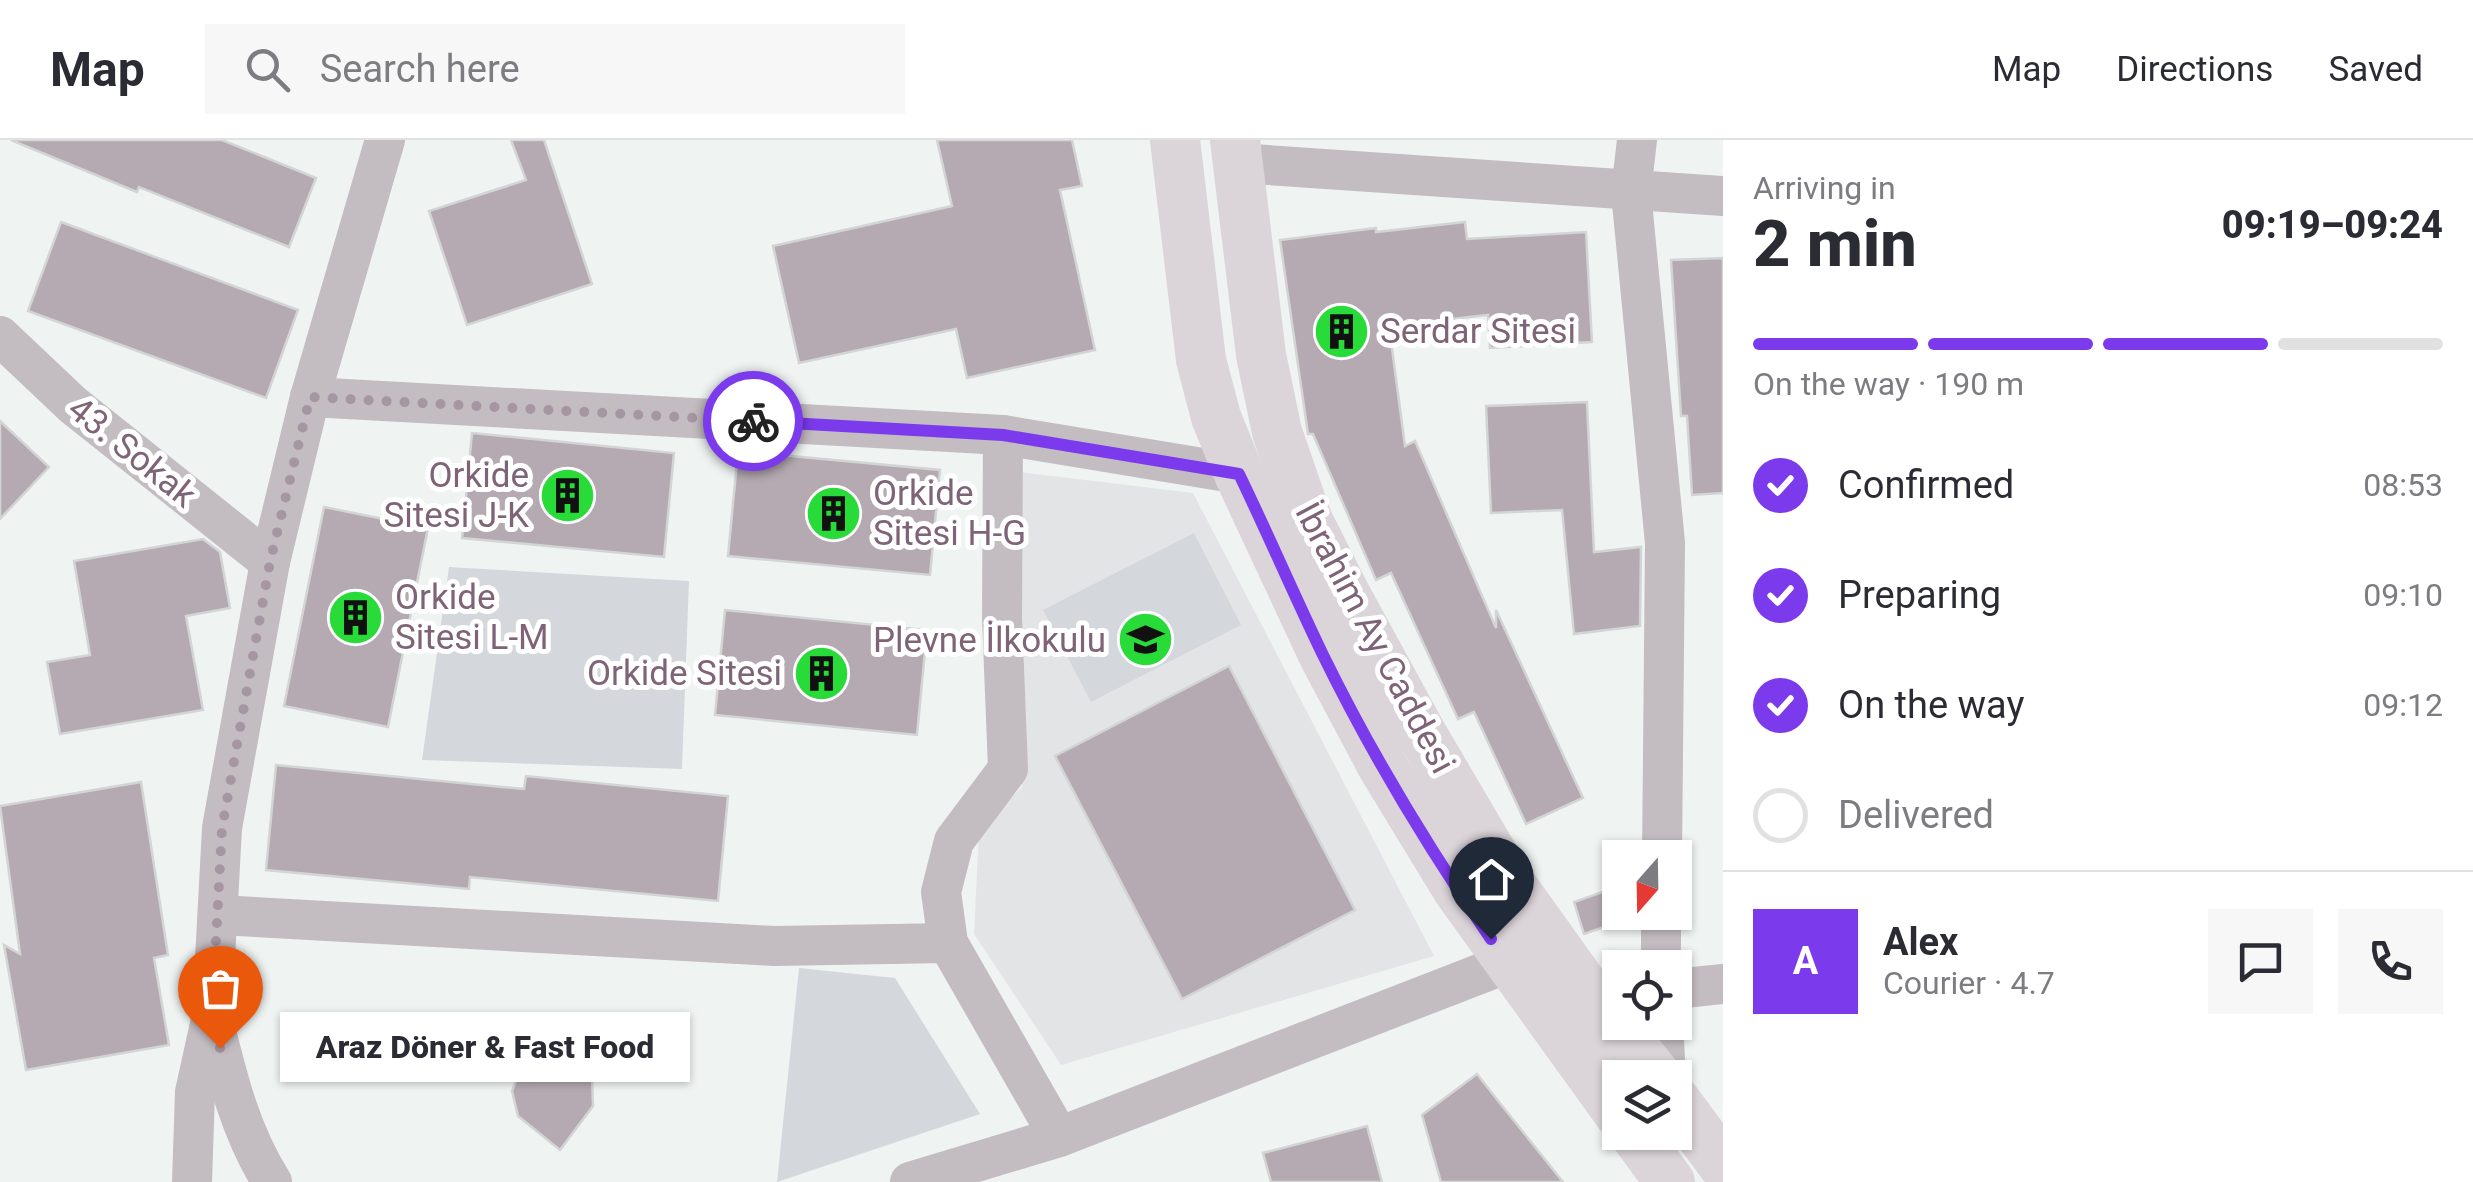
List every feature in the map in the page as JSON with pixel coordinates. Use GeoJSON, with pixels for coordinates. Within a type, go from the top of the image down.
{"type":"FeatureCollection","features":[{"type":"Feature","properties":{"kind":"main road","name":"İbrahim Ay Caddesi"},"geometry":{"type":"LineString","coordinates":[[1175,140],[1201,360],[1216,418],[1324,656],[1458,890],[1528,950],[1583,985],[1643,1060]]}},
{"type":"Feature","properties":{"kind":"main road","name":"İbrahim Ay Caddesi"},"geometry":{"type":"LineString","coordinates":[[1237,152],[1261,354],[1277,432],[1308,519],[1430,747],[1508,879],[1528,950],[1602,1083]]}},
{"type":"Feature","properties":{"kind":"main road"},"geometry":{"type":"LineString","coordinates":[[1692,1123],[1723,1166]]}},
{"type":"Feature","properties":{"kind":"main road"},"geometry":{"type":"LineString","coordinates":[[1646,1150],[1670,1182]]}},
{"type":"Feature","properties":{"kind":"street"},"geometry":{"type":"LineString","coordinates":[[192,1182],[195,1092],[212,1015],[222,828],[270,562],[310,397],[386,140]]}},
{"type":"Feature","properties":{"kind":"street"},"geometry":{"type":"LineString","coordinates":[[1637,140],[1631,192],[1666,542],[1662,840]]}},
{"type":"Feature","properties":{"kind":"street"},"geometry":{"type":"LineString","coordinates":[[1237,152],[1631,192],[1723,196]]}},
{"type":"Feature","properties":{"kind":"street","name":"43. Sokak"},"geometry":{"type":"LineString","coordinates":[[0,336],[73,405],[270,562]]}},
{"type":"Feature","properties":{"kind":"street"},"geometry":{"type":"LineString","coordinates":[[310,397],[1003,435],[1239,474]]}},
{"type":"Feature","properties":{"kind":"street"},"geometry":{"type":"LineString","coordinates":[[1003,435],[1002,618],[1008,769],[954,841],[941,892],[948,943],[1059,1137]]}},
{"type":"Feature","properties":{"kind":"street"},"geometry":{"type":"LineString","coordinates":[[219,915],[774,946],[948,943]]}},
{"type":"Feature","properties":{"kind":"street"},"geometry":{"type":"LineString","coordinates":[[910,1182],[984,1172],[1059,1137],[1528,950]]}},
{"type":"Feature","properties":{"kind":"street"},"geometry":{"type":"LineString","coordinates":[[1692,987],[1723,984]]}},
{"type":"Feature","properties":{"kind":"street"},"geometry":{"type":"LineString","coordinates":[[212,1015],[241,1123],[272,1182]]}},
{"type":"Feature","properties":{"kind":"shaded area","name":"Plevne İlkokulu"},"geometry":{"type":"Polygon","coordinates":[[[1019,472],[1193,493],[1434,956],[1061,1065],[974,934],[979,831],[1022,787],[1019,472]]]}},
{"type":"Feature","properties":{"kind":"shaded area"},"geometry":{"type":"Polygon","coordinates":[[[1194,533],[1241,625],[1091,702],[1043,610],[1194,533]]]}},
{"type":"Feature","properties":{"kind":"shaded area"},"geometry":{"type":"Polygon","coordinates":[[[449,567],[689,581],[682,769],[422,760],[449,567]]]}},
{"type":"Feature","properties":{"kind":"shaded area"},"geometry":{"type":"Polygon","coordinates":[[[799,968],[895,978],[980,1114],[777,1182],[799,968]]]}},
{"type":"Feature","properties":{"kind":"building"},"geometry":{"type":"Polygon","coordinates":[[[11,140],[222,140],[316,178],[289,247],[139,187],[137,192],[11,140]]]}},
{"type":"Feature","properties":{"kind":"building"},"geometry":{"type":"Polygon","coordinates":[[[511,140],[544,140],[592,284],[467,325],[429,211],[526,180],[511,140]]]}},
{"type":"Feature","properties":{"kind":"building"},"geometry":{"type":"Polygon","coordinates":[[[937,140],[1072,140],[1082,186],[1060,190],[1095,350],[967,378],[956,329],[799,363],[773,246],[952,206],[937,140]]]}},
{"type":"Feature","properties":{"kind":"building"},"geometry":{"type":"Polygon","coordinates":[[[61,222],[298,310],[266,398],[28,311],[61,222]]]}},
{"type":"Feature","properties":{"kind":"building"},"geometry":{"type":"Polygon","coordinates":[[[1465,222],[1467,239],[1586,232],[1592,342],[1490,348],[1488,315],[1389,326],[1405,446],[1415,441],[1496,628],[1496,610],[1583,798],[1526,824],[1474,712],[1458,719],[1391,573],[1376,580],[1313,434],[1308,434],[1280,240],[1465,222]]]}},
{"type":"Feature","properties":{"kind":"building"},"geometry":{"type":"Polygon","coordinates":[[[1723,258],[1723,493],[1692,495],[1687,416],[1681,416],[1671,260],[1723,258]]]}},
{"type":"Feature","properties":{"kind":"building"},"geometry":{"type":"Polygon","coordinates":[[[1587,402],[1594,552],[1641,547],[1640,626],[1574,634],[1562,510],[1491,513],[1486,406],[1587,402]]]}},
{"type":"Feature","properties":{"kind":"building"},"geometry":{"type":"Polygon","coordinates":[[[0,421],[49,467],[0,519],[0,421]]]}},
{"type":"Feature","properties":{"kind":"building","name":"Orkide Sitesi J-K"},"geometry":{"type":"Polygon","coordinates":[[[472,433],[674,453],[664,557],[462,538],[472,433]]]}},
{"type":"Feature","properties":{"kind":"building","name":"Orkide Sitesi H-G"},"geometry":{"type":"Polygon","coordinates":[[[738,451],[940,470],[930,575],[728,556],[738,451]]]}},
{"type":"Feature","properties":{"kind":"building","name":"Orkide Sitesi L-M"},"geometry":{"type":"Polygon","coordinates":[[[324,507],[428,528],[388,727],[284,706],[324,507]]]}},
{"type":"Feature","properties":{"kind":"building"},"geometry":{"type":"Polygon","coordinates":[[[203,539],[220,552],[230,608],[186,616],[203,710],[60,734],[47,662],[90,655],[74,561],[203,539]]]}},
{"type":"Feature","properties":{"kind":"building","name":"Orkide Sitesi"},"geometry":{"type":"Polygon","coordinates":[[[725,610],[927,630],[917,735],[715,715],[725,610]]]}},
{"type":"Feature","properties":{"kind":"building"},"geometry":{"type":"Polygon","coordinates":[[[1229,666],[1355,910],[1182,999],[1055,756],[1229,666]]]}},
{"type":"Feature","properties":{"kind":"building"},"geometry":{"type":"Polygon","coordinates":[[[276,765],[524,789],[526,776],[728,796],[718,901],[470,877],[469,889],[266,870],[276,765]]]}},
{"type":"Feature","properties":{"kind":"building"},"geometry":{"type":"Polygon","coordinates":[[[141,782],[168,955],[154,958],[169,1045],[26,1070],[4,945],[20,954],[0,806],[141,782]]]}},
{"type":"Feature","properties":{"kind":"building"},"geometry":{"type":"Polygon","coordinates":[[[1602,892],[1602,928],[1584,934],[1574,902],[1602,892]]]}},
{"type":"Feature","properties":{"kind":"building"},"geometry":{"type":"Polygon","coordinates":[[[546,1053],[573,1058],[592,1078],[593,1106],[560,1150],[518,1116],[512,1091],[522,1066],[546,1053]]]}},
{"type":"Feature","properties":{"kind":"building"},"geometry":{"type":"Polygon","coordinates":[[[1477,1074],[1563,1182],[1441,1182],[1422,1115],[1477,1074]]]}},
{"type":"Feature","properties":{"kind":"building"},"geometry":{"type":"Polygon","coordinates":[[[1367,1126],[1382,1182],[1271,1182],[1263,1153],[1367,1126]]]}},
{"type":"Feature","properties":{"kind":"way so far"},"geometry":{"type":"LineString","coordinates":[[220,1048],[212,1015],[222,828],[270,562],[310,397],[753,421]]}},
{"type":"Feature","properties":{"kind":"place","name":"Serdar Sitesi"},"geometry":{"type":"Point","coordinates":[1341,331]}},
{"type":"Feature","properties":{"kind":"place","name":"Orkide Sitesi J-K"},"geometry":{"type":"Point","coordinates":[568,495]}},
{"type":"Feature","properties":{"kind":"place","name":"Orkide Sitesi H-G"},"geometry":{"type":"Point","coordinates":[834,513]}},
{"type":"Feature","properties":{"kind":"place","name":"Orkide Sitesi L-M"},"geometry":{"type":"Point","coordinates":[356,617]}},
{"type":"Feature","properties":{"kind":"place","name":"Plevne İlkokulu"},"geometry":{"type":"Point","coordinates":[1145,640]}},
{"type":"Feature","properties":{"kind":"place","name":"Orkide Sitesi"},"geometry":{"type":"Point","coordinates":[821,673]}},
{"type":"Feature","properties":{"kind":"place","name":"Araz Döner & Fast Food"},"geometry":{"type":"Point","coordinates":[220,1048]}},
{"type":"Feature","properties":{"kind":"route"},"geometry":{"type":"LineString","coordinates":[[753,421],[1003,435],[1239,474],[1368,740],[1491,939]]}}]}
